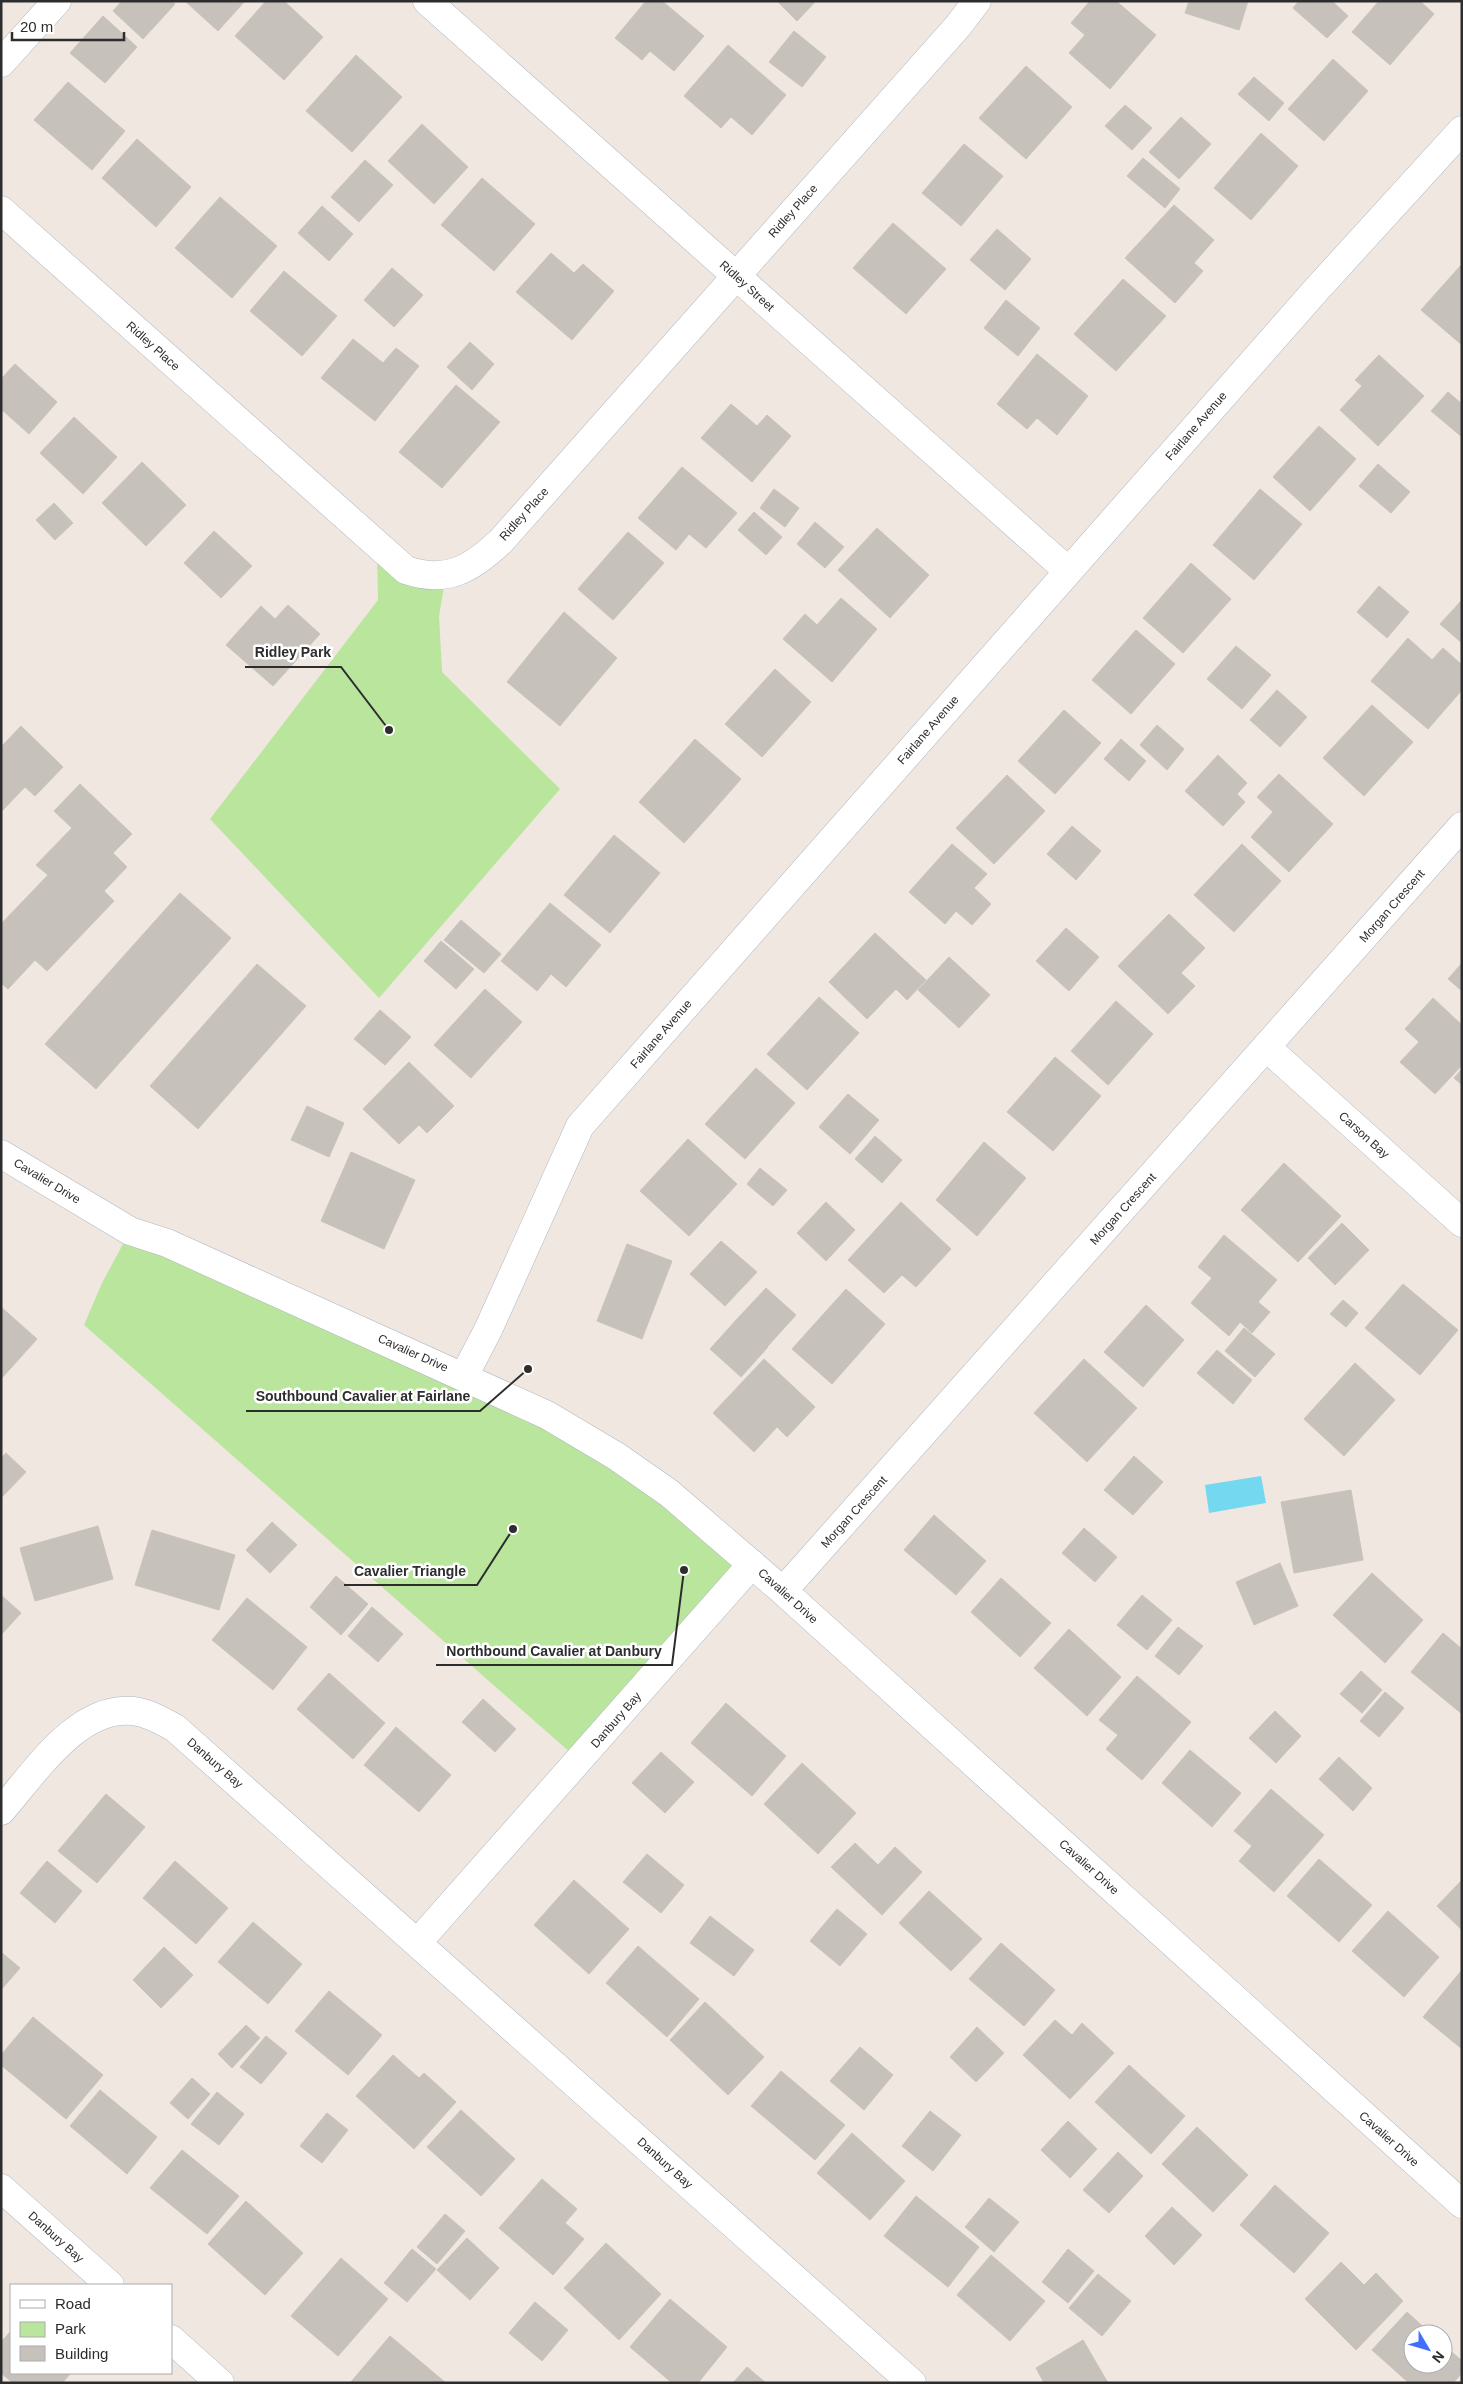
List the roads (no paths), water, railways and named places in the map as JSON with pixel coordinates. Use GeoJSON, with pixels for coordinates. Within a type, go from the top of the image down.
{"type":"FeatureCollection","features":[{"type":"Feature","properties":{"kind":"street"},"geometry":{"type":"LineString","coordinates":[[1,63],[57,1]]}},
{"type":"Feature","properties":{"kind":"street","name":"Ridley Street"},"geometry":{"type":"LineString","coordinates":[[427,1],[1068,571]]}},
{"type":"Feature","properties":{"kind":"street","name":"Ridley Place"},"geometry":{"type":"LineString","coordinates":[[1,210],[406,570],[424,576],[446,575],[481,559],[501,541],[958,26],[977,1]]}},
{"type":"Feature","properties":{"kind":"street","name":"Fairlane Avenue"},"geometry":{"type":"LineString","coordinates":[[464,1376],[488,1330],[580,1126],[1317,289],[1462,130]]}},
{"type":"Feature","properties":{"kind":"street","name":"Morgan Crescent"},"geometry":{"type":"LineString","coordinates":[[783,1591],[1462,826]]}},
{"type":"Feature","properties":{"kind":"street","name":"Carson Bay"},"geometry":{"type":"LineString","coordinates":[[1266,1047],[1462,1223]]}},
{"type":"Feature","properties":{"kind":"street","name":"Cavalier Drive"},"geometry":{"type":"LineString","coordinates":[[1,1154],[130,1231],[167,1243],[547,1415],[616,1456],[669,1494],[783,1591],[1462,2204]]}},
{"type":"Feature","properties":{"kind":"street","name":"Danbury Bay"},"geometry":{"type":"LineString","coordinates":[[418,1942],[752,1564]]}},
{"type":"Feature","properties":{"kind":"street","name":"Danbury Bay"},"geometry":{"type":"LineString","coordinates":[[1,1811],[63,1741],[80,1725],[115,1711],[134,1711],[156,1717],[175,1728],[912,2383]]}},
{"type":"Feature","properties":{"kind":"street","name":"Danbury Bay"},"geometry":{"type":"LineString","coordinates":[[1,2188],[109,2284]]}},
{"type":"Feature","properties":{"kind":"street"},"geometry":{"type":"LineString","coordinates":[[172,2341],[220,2383]]}},
{"type":"Feature","properties":{"kind":"water"},"geometry":{"type":"Polygon","coordinates":[[[1261,1476],[1266,1503],[1209,1513],[1205,1485],[1261,1476]]]}},
{"type":"Feature","properties":{"kind":"place","name":"Ridley Park"},"geometry":{"type":"Point","coordinates":[389,730]}},
{"type":"Feature","properties":{"kind":"place","name":"Southbound Cavalier at Fairlane"},"geometry":{"type":"Point","coordinates":[528,1369]}},
{"type":"Feature","properties":{"kind":"place","name":"Cavalier Triangle"},"geometry":{"type":"Point","coordinates":[513,1529]}},
{"type":"Feature","properties":{"kind":"place","name":"Northbound Cavalier at Danbury"},"geometry":{"type":"Point","coordinates":[684,1570]}}]}
